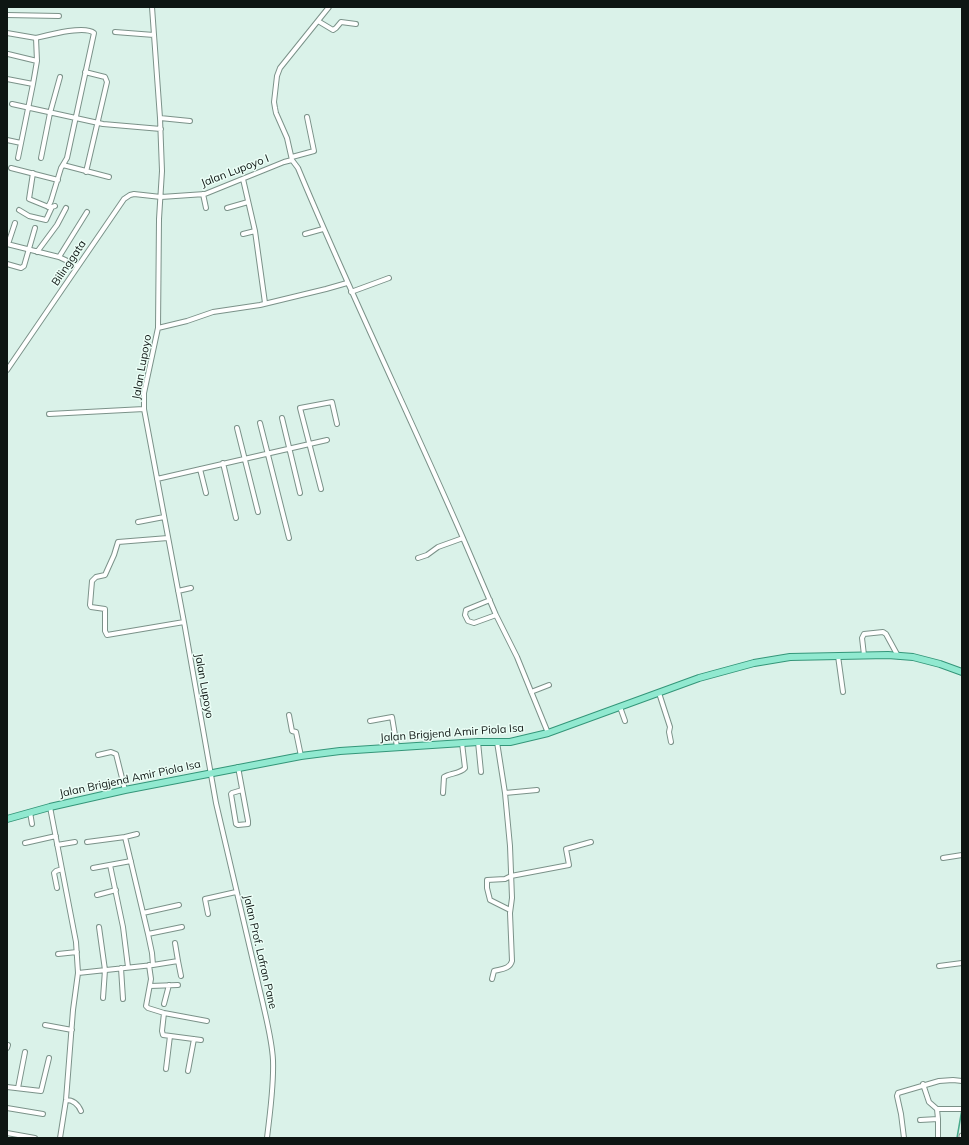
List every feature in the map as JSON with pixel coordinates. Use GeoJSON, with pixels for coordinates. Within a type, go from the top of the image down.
{"type":"FeatureCollection","features":[{"type":"Feature","properties":{"kind":"main road","name":"Jalan Brigjend Amir Piola Isa"},"geometry":{"type":"LineString","coordinates":[[7,818],[125,790],[301,756],[340,751],[514,741],[548,733],[699,678],[754,663],[790,657],[898,656],[926,659],[962,672]]}},
{"type":"Feature","properties":{"kind":"street","name":"Jalan Lupoyo"},"geometry":{"type":"LineString","coordinates":[[152,7],[161,129],[162,164],[158,241],[158,328],[146,379],[144,409],[184,622],[210,773]]}},
{"type":"Feature","properties":{"kind":"street"},"geometry":{"type":"LineString","coordinates":[[329,7],[283,63],[277,76],[274,102],[276,113],[287,138],[292,159],[298,168],[351,292],[419,438],[496,615],[517,657],[548,733]]}},
{"type":"Feature","properties":{"kind":"street"},"geometry":{"type":"LineString","coordinates":[[7,15],[59,16]]}},
{"type":"Feature","properties":{"kind":"street"},"geometry":{"type":"LineString","coordinates":[[318,21],[333,30],[340,22],[356,24]]}},
{"type":"Feature","properties":{"kind":"street"},"geometry":{"type":"LineString","coordinates":[[7,33],[36,38],[79,30],[94,32],[67,158],[63,165],[46,220],[29,216],[19,210]]}},
{"type":"Feature","properties":{"kind":"street"},"geometry":{"type":"LineString","coordinates":[[115,32],[154,35]]}},
{"type":"Feature","properties":{"kind":"street"},"geometry":{"type":"LineString","coordinates":[[18,158],[37,61],[36,38]]}},
{"type":"Feature","properties":{"kind":"street"},"geometry":{"type":"LineString","coordinates":[[8,54],[37,61]]}},
{"type":"Feature","properties":{"kind":"street"},"geometry":{"type":"LineString","coordinates":[[85,72],[105,77],[106,79],[86,172]]}},
{"type":"Feature","properties":{"kind":"street"},"geometry":{"type":"LineString","coordinates":[[41,158],[50,113],[60,77]]}},
{"type":"Feature","properties":{"kind":"street"},"geometry":{"type":"LineString","coordinates":[[7,79],[33,84]]}},
{"type":"Feature","properties":{"kind":"street"},"geometry":{"type":"LineString","coordinates":[[12,104],[97,123],[161,129]]}},
{"type":"Feature","properties":{"kind":"street","name":"Jalan Lupoyo I"},"geometry":{"type":"LineString","coordinates":[[161,197],[204,194],[314,151],[307,117]]}},
{"type":"Feature","properties":{"kind":"street"},"geometry":{"type":"LineString","coordinates":[[160,118],[190,121]]}},
{"type":"Feature","properties":{"kind":"street"},"geometry":{"type":"LineString","coordinates":[[7,140],[21,143]]}},
{"type":"Feature","properties":{"kind":"street"},"geometry":{"type":"LineString","coordinates":[[63,165],[109,177]]}},
{"type":"Feature","properties":{"kind":"street"},"geometry":{"type":"LineString","coordinates":[[11,168],[58,180]]}},
{"type":"Feature","properties":{"kind":"street"},"geometry":{"type":"LineString","coordinates":[[33,173],[29,200],[51,207]]}},
{"type":"Feature","properties":{"kind":"street"},"geometry":{"type":"LineString","coordinates":[[243,179],[255,231],[265,303]]}},
{"type":"Feature","properties":{"kind":"street","name":"Bilinggata"},"geometry":{"type":"LineString","coordinates":[[7,370],[76,265],[124,199],[134,194],[161,197]]}},
{"type":"Feature","properties":{"kind":"street"},"geometry":{"type":"LineString","coordinates":[[204,194],[206,208]]}},
{"type":"Feature","properties":{"kind":"street"},"geometry":{"type":"LineString","coordinates":[[227,208],[248,202]]}},
{"type":"Feature","properties":{"kind":"street"},"geometry":{"type":"LineString","coordinates":[[37,252],[66,208]]}},
{"type":"Feature","properties":{"kind":"street"},"geometry":{"type":"LineString","coordinates":[[59,257],[87,212]]}},
{"type":"Feature","properties":{"kind":"street"},"geometry":{"type":"LineString","coordinates":[[15,223],[8,244],[59,257],[76,265]]}},
{"type":"Feature","properties":{"kind":"street"},"geometry":{"type":"LineString","coordinates":[[7,264],[23,267],[35,228]]}},
{"type":"Feature","properties":{"kind":"street"},"geometry":{"type":"LineString","coordinates":[[304,234],[323,229]]}},
{"type":"Feature","properties":{"kind":"street"},"geometry":{"type":"LineString","coordinates":[[243,234],[255,231]]}},
{"type":"Feature","properties":{"kind":"street"},"geometry":{"type":"LineString","coordinates":[[351,292],[389,278]]}},
{"type":"Feature","properties":{"kind":"street"},"geometry":{"type":"LineString","coordinates":[[158,328],[187,321],[213,312],[265,303],[347,283]]}},
{"type":"Feature","properties":{"kind":"street"},"geometry":{"type":"LineString","coordinates":[[321,489],[300,408],[332,402],[337,424]]}},
{"type":"Feature","properties":{"kind":"street"},"geometry":{"type":"LineString","coordinates":[[49,414],[144,409]]}},
{"type":"Feature","properties":{"kind":"street"},"geometry":{"type":"LineString","coordinates":[[282,418],[300,493]]}},
{"type":"Feature","properties":{"kind":"street"},"geometry":{"type":"LineString","coordinates":[[260,423],[289,538]]}},
{"type":"Feature","properties":{"kind":"street"},"geometry":{"type":"LineString","coordinates":[[237,428],[258,512]]}},
{"type":"Feature","properties":{"kind":"street"},"geometry":{"type":"LineString","coordinates":[[157,478],[327,440]]}},
{"type":"Feature","properties":{"kind":"street"},"geometry":{"type":"LineString","coordinates":[[223,463],[236,518]]}},
{"type":"Feature","properties":{"kind":"street"},"geometry":{"type":"LineString","coordinates":[[200,469],[206,493]]}},
{"type":"Feature","properties":{"kind":"street"},"geometry":{"type":"LineString","coordinates":[[138,522],[164,517]]}},
{"type":"Feature","properties":{"kind":"street"},"geometry":{"type":"LineString","coordinates":[[168,538],[118,542],[114,556],[105,576],[96,578],[92,581],[90,607],[105,609],[105,631],[106,634],[109,635],[184,622]]}},
{"type":"Feature","properties":{"kind":"street"},"geometry":{"type":"LineString","coordinates":[[418,558],[427,555],[438,547],[463,538]]}},
{"type":"Feature","properties":{"kind":"street"},"geometry":{"type":"LineString","coordinates":[[178,591],[191,588]]}},
{"type":"Feature","properties":{"kind":"street"},"geometry":{"type":"LineString","coordinates":[[490,600],[466,610],[465,615],[468,620],[474,623],[496,615]]}},
{"type":"Feature","properties":{"kind":"street"},"geometry":{"type":"LineString","coordinates":[[864,656],[863,635],[883,632],[886,634],[898,656]]}},
{"type":"Feature","properties":{"kind":"street"},"geometry":{"type":"LineString","coordinates":[[838,656],[843,692]]}},
{"type":"Feature","properties":{"kind":"street"},"geometry":{"type":"LineString","coordinates":[[531,692],[549,685]]}},
{"type":"Feature","properties":{"kind":"street"},"geometry":{"type":"LineString","coordinates":[[659,693],[670,728],[669,732],[671,742]]}},
{"type":"Feature","properties":{"kind":"street"},"geometry":{"type":"LineString","coordinates":[[620,707],[625,721]]}},
{"type":"Feature","properties":{"kind":"street"},"geometry":{"type":"LineString","coordinates":[[289,715],[292,731],[296,732],[301,756]]}},
{"type":"Feature","properties":{"kind":"street"},"geometry":{"type":"LineString","coordinates":[[370,721],[392,717],[397,748]]}},
{"type":"Feature","properties":{"kind":"street"},"geometry":{"type":"LineString","coordinates":[[478,742],[481,772]]}},
{"type":"Feature","properties":{"kind":"street"},"geometry":{"type":"LineString","coordinates":[[492,979],[494,971],[506,968],[511,964],[510,910],[512,898],[510,846],[497,742]]}},
{"type":"Feature","properties":{"kind":"street"},"geometry":{"type":"LineString","coordinates":[[443,793],[444,777],[465,768],[462,743]]}},
{"type":"Feature","properties":{"kind":"street"},"geometry":{"type":"LineString","coordinates":[[98,754],[111,752],[116,754],[125,790]]}},
{"type":"Feature","properties":{"kind":"street"},"geometry":{"type":"LineString","coordinates":[[238,767],[248,823],[238,825],[236,824],[231,794],[232,792],[242,790]]}},
{"type":"Feature","properties":{"kind":"street","name":"Jalan Prof. Lafran Pane"},"geometry":{"type":"LineString","coordinates":[[210,773],[236,892],[263,1004],[272,1053],[272,1086],[267,1138]]}},
{"type":"Feature","properties":{"kind":"street"},"geometry":{"type":"LineString","coordinates":[[504,793],[537,790]]}},
{"type":"Feature","properties":{"kind":"street"},"geometry":{"type":"LineString","coordinates":[[50,807],[77,952],[78,973],[66,1100],[60,1138]]}},
{"type":"Feature","properties":{"kind":"street"},"geometry":{"type":"LineString","coordinates":[[30,812],[32,824]]}},
{"type":"Feature","properties":{"kind":"street"},"geometry":{"type":"LineString","coordinates":[[86,842],[137,834]]}},
{"type":"Feature","properties":{"kind":"street"},"geometry":{"type":"LineString","coordinates":[[25,843],[56,836]]}},
{"type":"Feature","properties":{"kind":"street"},"geometry":{"type":"LineString","coordinates":[[125,837],[152,953],[151,979],[146,1006],[150,1009],[164,1013],[207,1021]]}},
{"type":"Feature","properties":{"kind":"street"},"geometry":{"type":"LineString","coordinates":[[57,845],[76,842]]}},
{"type":"Feature","properties":{"kind":"street"},"geometry":{"type":"LineString","coordinates":[[510,910],[490,900],[487,881],[490,879],[505,879],[511,876],[568,865],[566,849],[591,842]]}},
{"type":"Feature","properties":{"kind":"street"},"geometry":{"type":"LineString","coordinates":[[944,858],[962,855]]}},
{"type":"Feature","properties":{"kind":"street"},"geometry":{"type":"LineString","coordinates":[[93,868],[131,861]]}},
{"type":"Feature","properties":{"kind":"street"},"geometry":{"type":"LineString","coordinates":[[110,865],[126,946],[128,968]]}},
{"type":"Feature","properties":{"kind":"street"},"geometry":{"type":"LineString","coordinates":[[57,888],[54,873],[62,869]]}},
{"type":"Feature","properties":{"kind":"street"},"geometry":{"type":"LineString","coordinates":[[97,894],[116,890]]}},
{"type":"Feature","properties":{"kind":"street"},"geometry":{"type":"LineString","coordinates":[[208,914],[205,899],[236,892]]}},
{"type":"Feature","properties":{"kind":"street"},"geometry":{"type":"LineString","coordinates":[[143,913],[178,905]]}},
{"type":"Feature","properties":{"kind":"street"},"geometry":{"type":"LineString","coordinates":[[99,927],[105,970],[102,998]]}},
{"type":"Feature","properties":{"kind":"street"},"geometry":{"type":"LineString","coordinates":[[148,934],[182,927]]}},
{"type":"Feature","properties":{"kind":"street"},"geometry":{"type":"LineString","coordinates":[[175,943],[181,976]]}},
{"type":"Feature","properties":{"kind":"street"},"geometry":{"type":"LineString","coordinates":[[58,954],[77,952]]}},
{"type":"Feature","properties":{"kind":"street"},"geometry":{"type":"LineString","coordinates":[[78,973],[128,968],[178,960]]}},
{"type":"Feature","properties":{"kind":"street"},"geometry":{"type":"LineString","coordinates":[[939,966],[962,963]]}},
{"type":"Feature","properties":{"kind":"street"},"geometry":{"type":"LineString","coordinates":[[122,968],[123,999]]}},
{"type":"Feature","properties":{"kind":"street"},"geometry":{"type":"LineString","coordinates":[[164,1004],[169,985]]}},
{"type":"Feature","properties":{"kind":"street"},"geometry":{"type":"LineString","coordinates":[[150,986],[178,985]]}},
{"type":"Feature","properties":{"kind":"street"},"geometry":{"type":"LineString","coordinates":[[164,1013],[162,1034],[201,1040]]}},
{"type":"Feature","properties":{"kind":"street"},"geometry":{"type":"LineString","coordinates":[[45,1025],[72,1030]]}},
{"type":"Feature","properties":{"kind":"street"},"geometry":{"type":"LineString","coordinates":[[166,1069],[170,1036]]}},
{"type":"Feature","properties":{"kind":"street"},"geometry":{"type":"LineString","coordinates":[[188,1071],[194,1039]]}},
{"type":"Feature","properties":{"kind":"street"},"geometry":{"type":"LineString","coordinates":[[18,1088],[25,1052]]}},
{"type":"Feature","properties":{"kind":"street"},"geometry":{"type":"LineString","coordinates":[[7,1087],[41,1091],[49,1058]]}},
{"type":"Feature","properties":{"kind":"street"},"geometry":{"type":"LineString","coordinates":[[904,1138],[897,1094],[900,1091],[923,1084],[945,1080],[962,1081]]}},
{"type":"Feature","properties":{"kind":"street"},"geometry":{"type":"LineString","coordinates":[[923,1084],[929,1102],[936,1109],[938,1119],[938,1138]]}},
{"type":"Feature","properties":{"kind":"street"},"geometry":{"type":"LineString","coordinates":[[66,1100],[72,1101],[81,1111]]}},
{"type":"Feature","properties":{"kind":"street"},"geometry":{"type":"LineString","coordinates":[[7,1108],[43,1114]]}},
{"type":"Feature","properties":{"kind":"street"},"geometry":{"type":"LineString","coordinates":[[936,1109],[960,1109]]}},
{"type":"Feature","properties":{"kind":"street"},"geometry":{"type":"LineString","coordinates":[[920,1120],[938,1119]]}},
{"type":"Feature","properties":{"kind":"street"},"geometry":{"type":"LineString","coordinates":[[7,1133],[35,1138]]}},
{"type":"Feature","properties":{"kind":"waterway"},"geometry":{"type":"LineString","coordinates":[[957,1138],[962,1109]]}}]}
